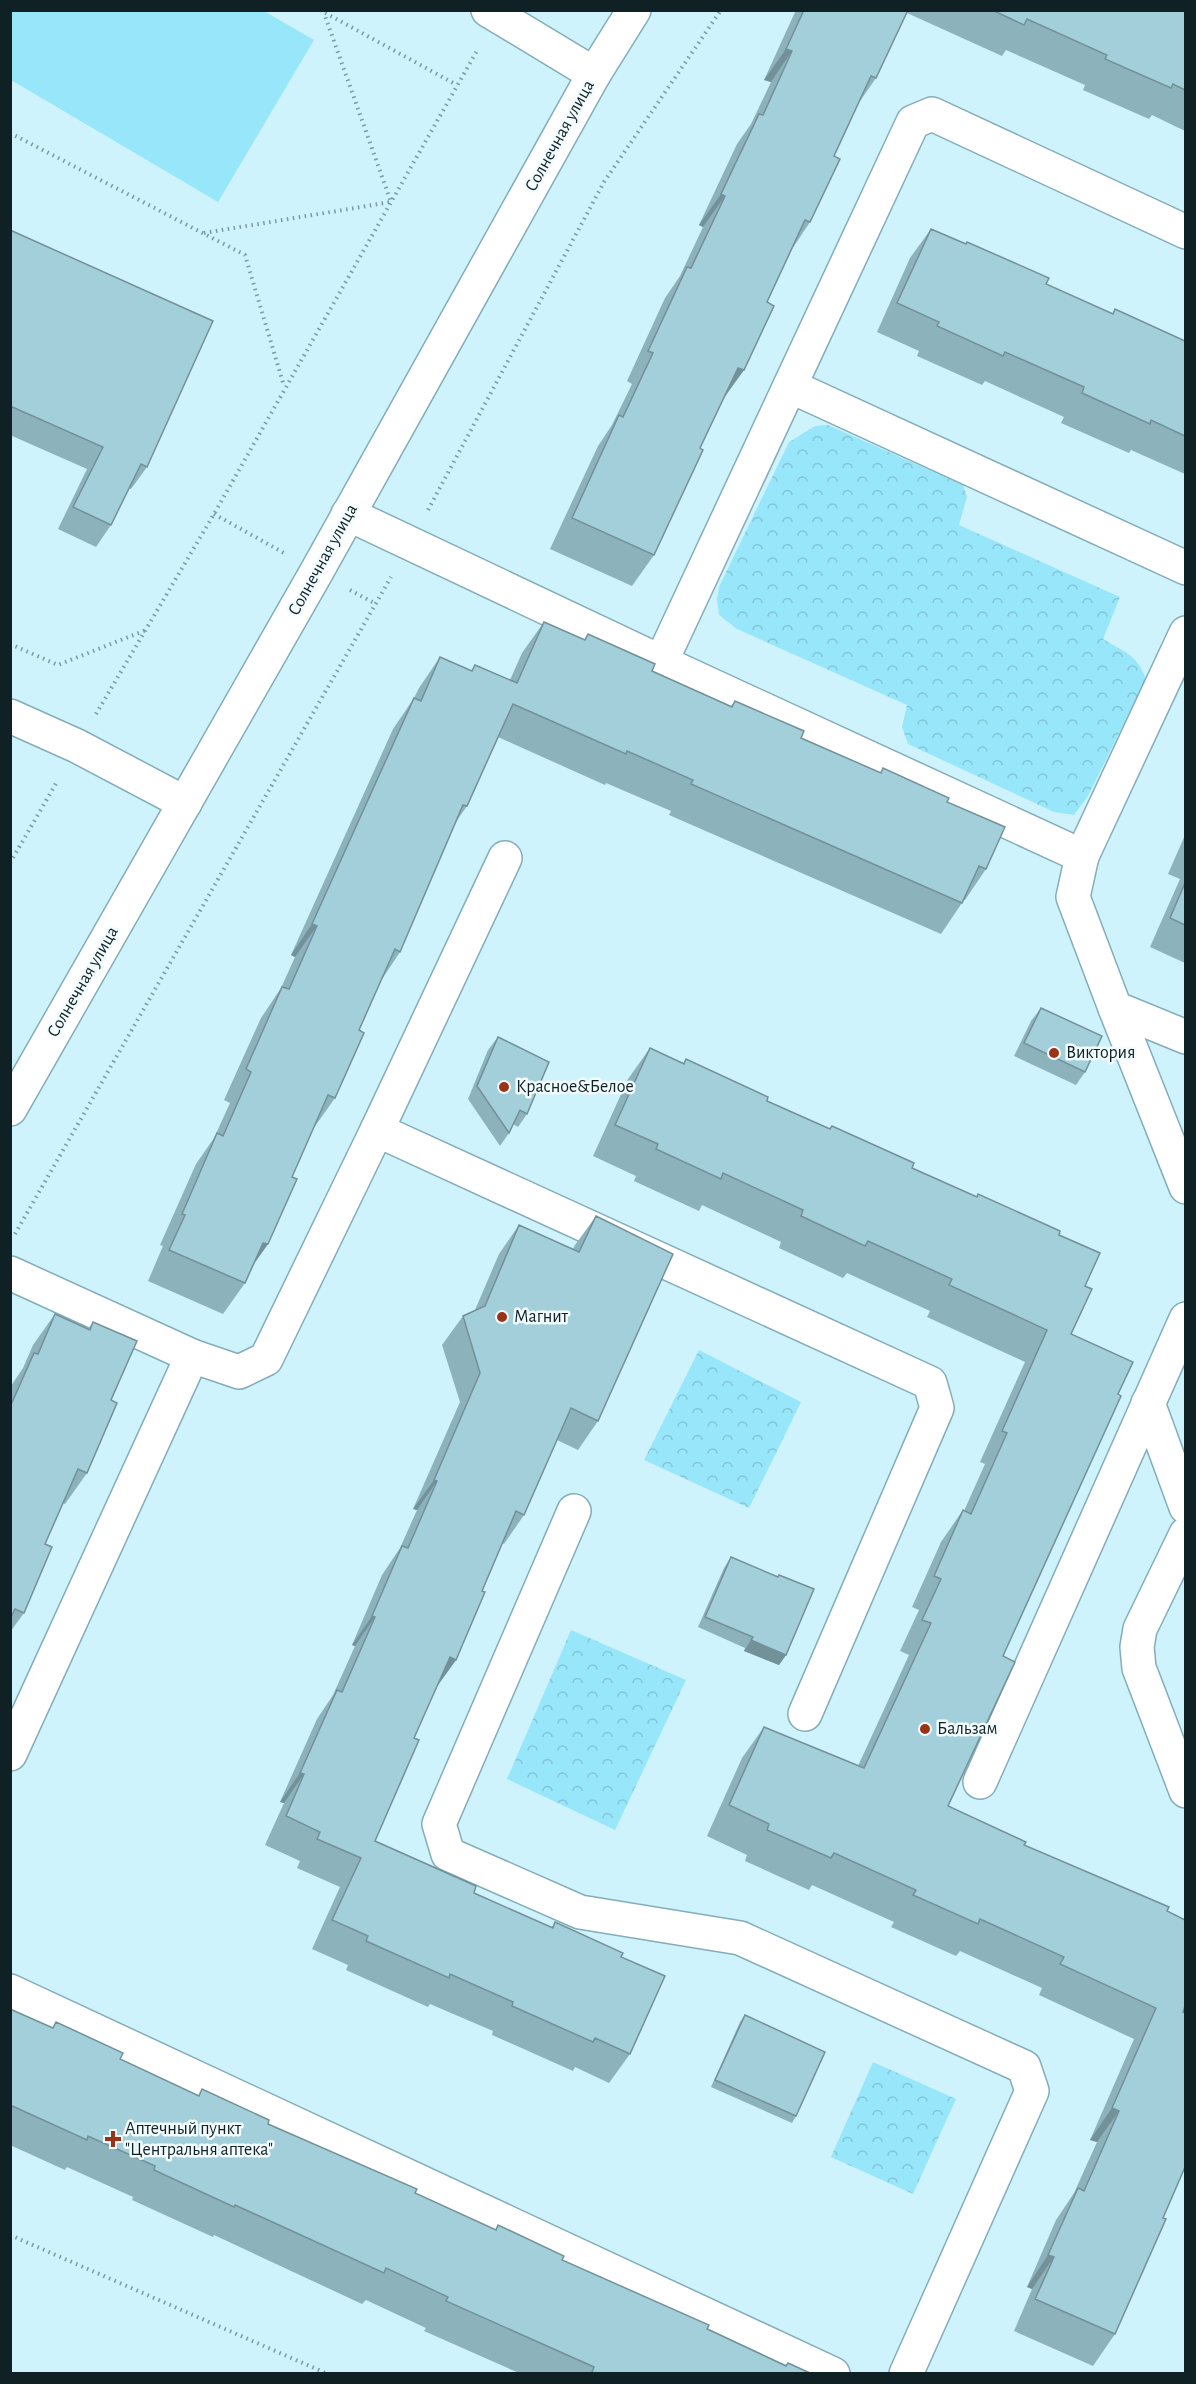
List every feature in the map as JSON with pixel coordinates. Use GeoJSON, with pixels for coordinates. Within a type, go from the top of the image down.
{"type":"FeatureCollection","features":[{"type":"Feature","properties":{"kind":"street","name":"Солнечная улица"},"geometry":{"type":"LineString","coordinates":[[10,1109],[185,803],[594,74],[634,10]]}},
{"type":"Feature","properties":{"kind":"street"},"geometry":{"type":"LineString","coordinates":[[492,13],[594,74]]}},
{"type":"Feature","properties":{"kind":"street"},"geometry":{"type":"LineString","coordinates":[[661,662],[913,122],[932,114],[1185,232]]}},
{"type":"Feature","properties":{"kind":"street"},"geometry":{"type":"LineString","coordinates":[[790,386],[1185,568]]}},
{"type":"Feature","properties":{"kind":"street"},"geometry":{"type":"LineString","coordinates":[[348,514],[661,662],[1082,856]]}},
{"type":"Feature","properties":{"kind":"street"},"geometry":{"type":"LineString","coordinates":[[1185,633],[1082,856],[1073,897],[1185,1187]]}},
{"type":"Feature","properties":{"kind":"street"},"geometry":{"type":"LineString","coordinates":[[10,716],[77,746],[185,803]]}},
{"type":"Feature","properties":{"kind":"street"},"geometry":{"type":"LineString","coordinates":[[10,1273],[192,1356],[239,1372],[266,1359],[505,858]]}},
{"type":"Feature","properties":{"kind":"street"},"geometry":{"type":"LineString","coordinates":[[1115,1008],[1185,1038]]}},
{"type":"Feature","properties":{"kind":"street"},"geometry":{"type":"LineString","coordinates":[[376,1130],[930,1383],[937,1408],[805,1714]]}},
{"type":"Feature","properties":{"kind":"street"},"geometry":{"type":"LineString","coordinates":[[980,1782],[1185,1319]]}},
{"type":"Feature","properties":{"kind":"street"},"geometry":{"type":"LineString","coordinates":[[10,1754],[192,1356]]}},
{"type":"Feature","properties":{"kind":"street"},"geometry":{"type":"LineString","coordinates":[[1148,1402],[1185,1507]]}},
{"type":"Feature","properties":{"kind":"street"},"geometry":{"type":"LineString","coordinates":[[574,1511],[439,1824],[448,1854],[580,1912],[740,1938],[1024,2067],[1032,2091],[906,2373]]}},
{"type":"Feature","properties":{"kind":"street"},"geometry":{"type":"LineString","coordinates":[[1185,1534],[1140,1629],[1137,1647],[1140,1668],[1185,1791]]}},
{"type":"Feature","properties":{"kind":"street"},"geometry":{"type":"LineString","coordinates":[[10,1991],[833,2373]]}},
{"type":"Feature","properties":{"kind":"path"},"geometry":{"type":"LineString","coordinates":[[10,1243],[410,543],[604,182],[721,10]]}},
{"type":"Feature","properties":{"kind":"path"},"geometry":{"type":"LineString","coordinates":[[322,12],[457,85]]}},
{"type":"Feature","properties":{"kind":"path"},"geometry":{"type":"LineString","coordinates":[[322,12],[391,202]]}},
{"type":"Feature","properties":{"kind":"path"},"geometry":{"type":"LineString","coordinates":[[10,863],[391,202],[457,85],[492,13]]}},
{"type":"Feature","properties":{"kind":"path"},"geometry":{"type":"LineString","coordinates":[[10,133],[245,255],[284,387]]}},
{"type":"Feature","properties":{"kind":"path"},"geometry":{"type":"LineString","coordinates":[[204,233],[391,202]]}},
{"type":"Feature","properties":{"kind":"path"},"geometry":{"type":"LineString","coordinates":[[10,644],[58,665],[146,630]]}},
{"type":"Feature","properties":{"kind":"path"},"geometry":{"type":"LineString","coordinates":[[10,2235],[328,2373]]}},
{"type":"Feature","properties":{"kind":"green space"},"geometry":{"type":"Polygon","coordinates":[[[11,10],[264,11],[314,40],[218,202],[11,80],[11,10]]]}},
{"type":"Feature","properties":{"kind":"green space"},"geometry":{"type":"Polygon","coordinates":[[[828,425],[963,485],[967,497],[959,525],[1120,597],[1103,639],[1134,659],[1146,679],[1088,796],[1074,815],[1054,812],[908,744],[902,727],[907,705],[737,629],[719,615],[717,599],[719,587],[789,442],[815,426],[828,425]]]}},
{"type":"Feature","properties":{"kind":"green space"},"geometry":{"type":"Polygon","coordinates":[[[699,1350],[801,1402],[749,1508],[644,1460],[699,1350]]]}},
{"type":"Feature","properties":{"kind":"green space"},"geometry":{"type":"Polygon","coordinates":[[[571,1630],[686,1680],[615,1830],[507,1779],[571,1630]]]}},
{"type":"Feature","properties":{"kind":"green space"},"geometry":{"type":"Polygon","coordinates":[[[873,2062],[956,2099],[913,2194],[831,2157],[873,2062]]]}},
{"type":"Feature","properties":{"kind":"building"},"geometry":{"type":"Polygon","coordinates":[[[804,10],[908,10],[876,78],[871,76],[834,156],[840,159],[810,222],[805,220],[767,302],[774,306],[744,370],[738,368],[700,448],[703,450],[654,555],[572,518],[619,415],[623,417],[653,353],[648,351],[687,267],[691,268],[725,196],[721,194],[759,114],[763,115],[792,51],[786,49],[804,10]]]}},
{"type":"Feature","properties":{"kind":"building"},"geometry":{"type":"Polygon","coordinates":[[[992,10],[1185,10],[1185,90],[1173,84],[1171,88],[1105,59],[1107,55],[1027,19],[1024,25],[992,10]]]}},
{"type":"Feature","properties":{"kind":"building"},"geometry":{"type":"Polygon","coordinates":[[[931,229],[966,244],[967,242],[1049,278],[1046,284],[1113,314],[1115,309],[1185,341],[1185,436],[1151,420],[1150,424],[1082,393],[1084,387],[1005,352],[1003,356],[937,326],[939,322],[897,303],[931,229]]]}},
{"type":"Feature","properties":{"kind":"building"},"geometry":{"type":"Polygon","coordinates":[[[10,230],[213,321],[147,467],[141,464],[111,525],[73,507],[103,447],[10,406],[10,230]]]}},
{"type":"Feature","properties":{"kind":"building"},"geometry":{"type":"Polygon","coordinates":[[[544,622],[585,640],[588,634],[655,664],[652,671],[732,707],[735,701],[804,731],[801,738],[881,773],[883,768],[949,798],[947,802],[1005,827],[986,869],[979,866],[962,903],[691,784],[693,780],[627,751],[626,754],[513,704],[467,806],[463,805],[400,952],[395,949],[359,1030],[364,1033],[335,1098],[328,1095],[292,1177],[297,1179],[268,1244],[263,1243],[245,1283],[169,1250],[217,1133],[223,1136],[251,1072],[246,1069],[282,987],[289,989],[317,926],[312,924],[414,698],[421,701],[440,657],[472,671],[475,665],[517,683],[544,622]]]}},
{"type":"Feature","properties":{"kind":"building"},"geometry":{"type":"Polygon","coordinates":[[[1185,883],[1185,925],[1170,918],[1185,883]]]}},
{"type":"Feature","properties":{"kind":"building"},"geometry":{"type":"Polygon","coordinates":[[[1041,1008],[1102,1036],[1085,1072],[1024,1043],[1041,1008]]]}},
{"type":"Feature","properties":{"kind":"building","name":"Красное&Белое"},"geometry":{"type":"Polygon","coordinates":[[[498,1037],[549,1062],[527,1114],[520,1110],[509,1133],[477,1086],[498,1037]]]}},
{"type":"Feature","properties":{"kind":"building"},"geometry":{"type":"Polygon","coordinates":[[[650,1048],[684,1064],[686,1059],[768,1097],[767,1101],[830,1129],[832,1126],[914,1163],[912,1168],[977,1197],[978,1194],[1060,1231],[1059,1235],[1100,1253],[1085,1286],[1092,1289],[1071,1334],[1133,1362],[1118,1394],[1121,1396],[1003,1656],[1015,1662],[948,1806],[1026,1842],[1024,1845],[1169,1907],[1167,1911],[1185,1920],[1185,2006],[1183,2012],[1185,2013],[1185,2167],[1163,2218],[1166,2219],[1115,2334],[1035,2299],[1054,2257],[1048,2255],[1078,2188],[1084,2191],[1119,2111],[1112,2108],[1156,2008],[1060,1964],[1064,1957],[980,1919],[978,1924],[913,1895],[916,1890],[834,1853],[831,1858],[767,1830],[769,1824],[729,1805],[764,1727],[864,1768],[931,1623],[922,1620],[941,1579],[934,1576],[963,1510],[971,1514],[1007,1433],[1002,1431],[1047,1330],[949,1285],[952,1279],[868,1241],[865,1246],[801,1216],[803,1210],[723,1173],[721,1179],[656,1149],[658,1144],[615,1125],[650,1048]]]}},
{"type":"Feature","properties":{"kind":"building"},"geometry":{"type":"Polygon","coordinates":[[[596,1216],[673,1254],[598,1421],[571,1408],[524,1515],[516,1511],[456,1660],[450,1657],[414,1738],[419,1740],[375,1841],[476,1886],[474,1893],[553,1928],[555,1922],[623,1953],[621,1957],[665,1976],[630,2054],[595,2038],[593,2042],[512,2006],[513,2002],[450,1974],[449,1978],[366,1941],[368,1936],[332,1920],[361,1858],[317,1839],[320,1832],[286,1816],[304,1774],[300,1773],[337,1690],[342,1692],[375,1617],[372,1616],[402,1546],[408,1548],[437,1481],[434,1480],[480,1373],[463,1316],[485,1306],[519,1225],[579,1252],[596,1216]]]}},
{"type":"Feature","properties":{"kind":"building"},"geometry":{"type":"Polygon","coordinates":[[[55,1314],[90,1330],[93,1322],[137,1341],[111,1400],[117,1403],[87,1473],[78,1469],[45,1544],[52,1547],[24,1613],[15,1609],[10,1619],[10,1407],[34,1353],[38,1354],[55,1314]]]}},
{"type":"Feature","properties":{"kind":"building"},"geometry":{"type":"Polygon","coordinates":[[[731,1557],[814,1589],[786,1655],[751,1640],[753,1637],[705,1617],[731,1557]]]}},
{"type":"Feature","properties":{"kind":"building"},"geometry":{"type":"Polygon","coordinates":[[[10,2009],[53,2028],[56,2022],[123,2053],[120,2059],[199,2096],[202,2089],[269,2120],[268,2124],[417,2189],[415,2193],[496,2230],[498,2225],[564,2256],[562,2260],[709,2325],[707,2329],[786,2366],[788,2363],[810,2373],[592,2372],[594,2367],[446,2301],[448,2297],[386,2268],[384,2273],[154,2170],[155,2166],[88,2136],[87,2140],[10,2105],[10,2009]]]}},
{"type":"Feature","properties":{"kind":"building"},"geometry":{"type":"Polygon","coordinates":[[[745,2015],[825,2052],[796,2116],[715,2080],[745,2015]]]}},
{"type":"Feature","properties":{"kind":"place","name":"Виктория"},"geometry":{"type":"Point","coordinates":[1054,1053]}},
{"type":"Feature","properties":{"kind":"place","name":"Красное&Белое"},"geometry":{"type":"Point","coordinates":[504,1087]}},
{"type":"Feature","properties":{"kind":"place","name":"Магнит"},"geometry":{"type":"Point","coordinates":[502,1317]}},
{"type":"Feature","properties":{"kind":"place","name":"Бальзам"},"geometry":{"type":"Point","coordinates":[925,1729]}},
{"type":"Feature","properties":{"kind":"place","name":"Аптечный пункт \"Центральня аптека\""},"geometry":{"type":"Point","coordinates":[113,2139]}}]}
